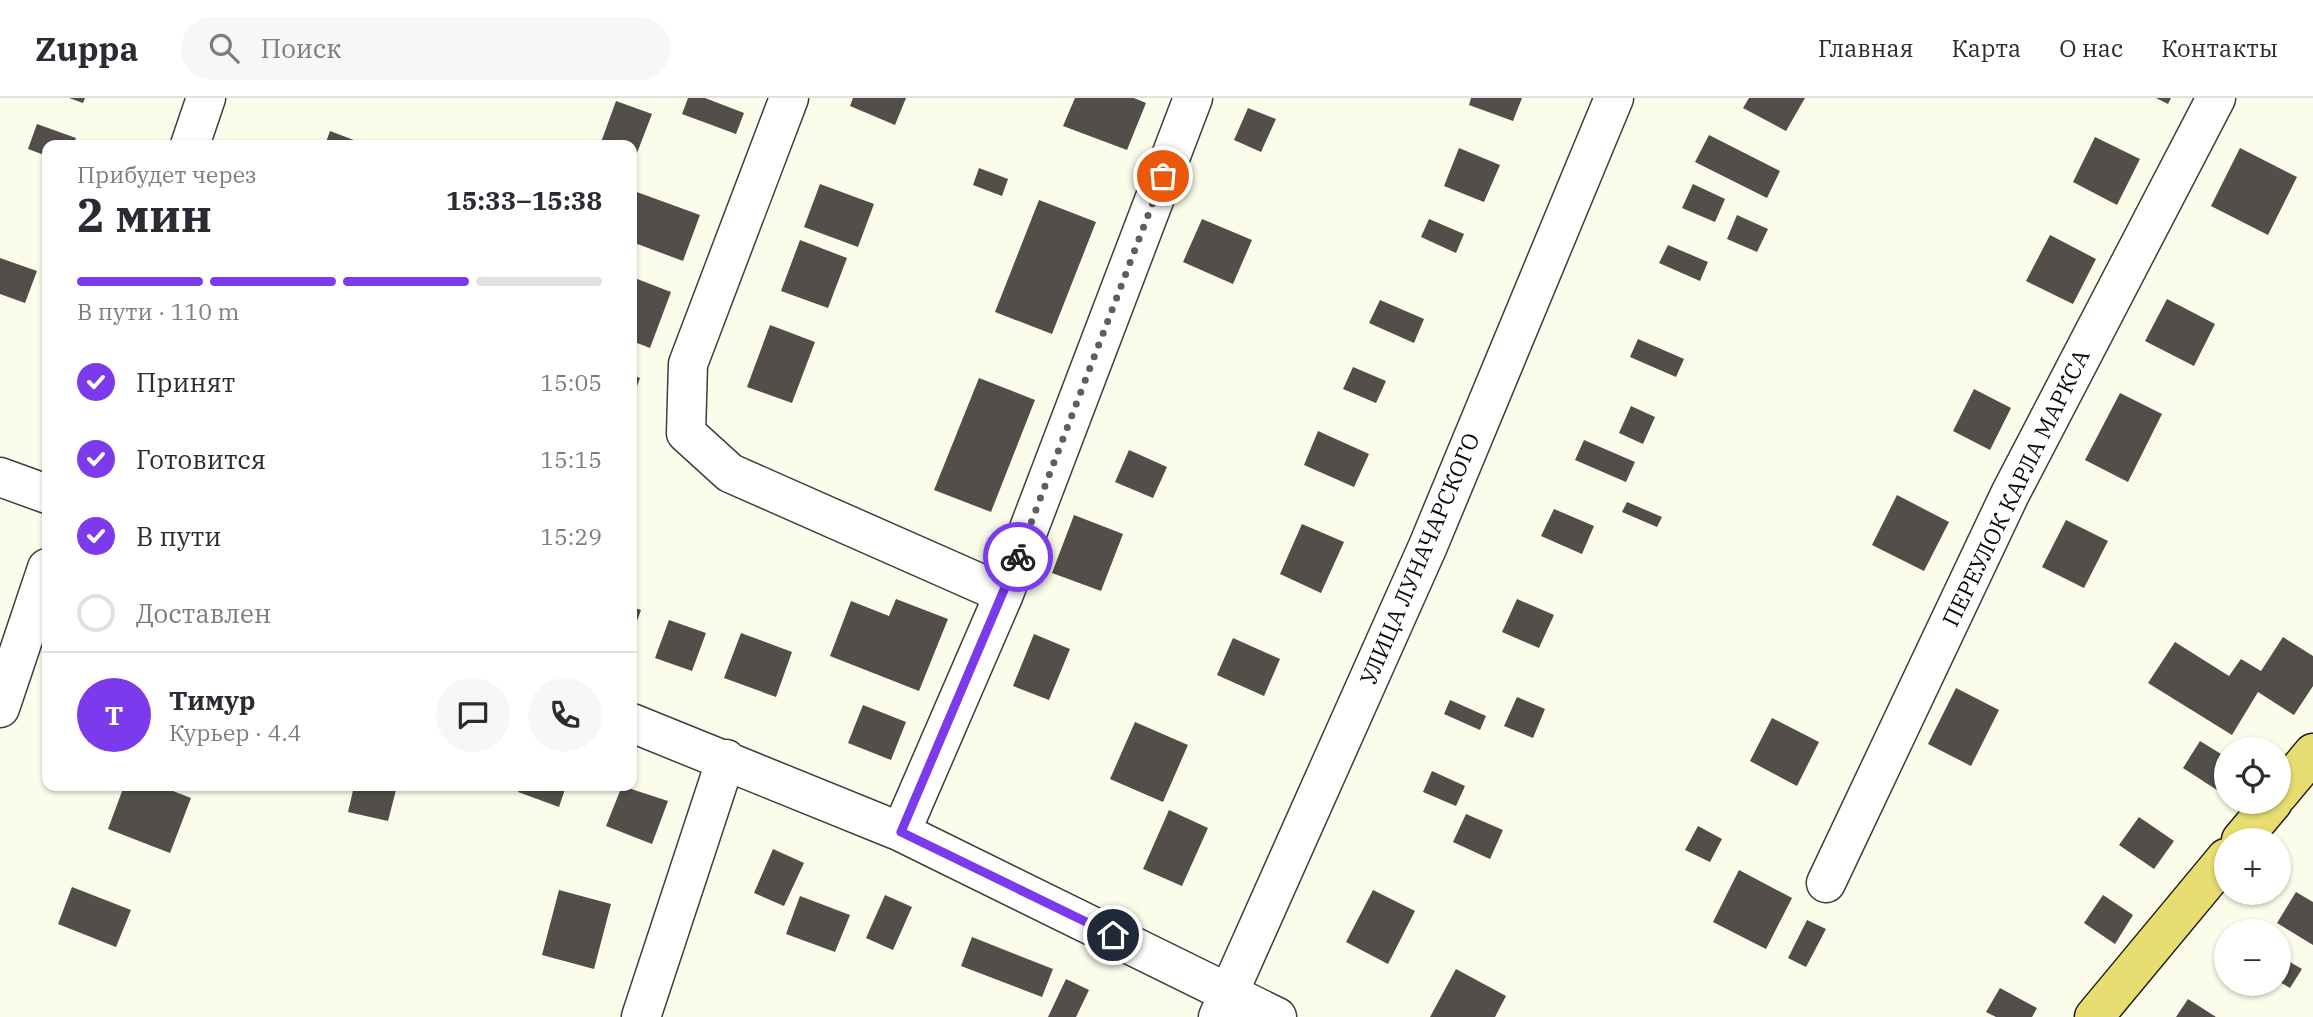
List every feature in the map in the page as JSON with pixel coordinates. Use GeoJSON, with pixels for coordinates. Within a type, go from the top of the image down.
{"type":"FeatureCollection","features":[{"type":"Feature","properties":{"kind":"main road"},"geometry":{"type":"LineString","coordinates":[[2291,780],[2313,754]]}},
{"type":"Feature","properties":{"kind":"main road"},"geometry":{"type":"LineString","coordinates":[[2251,828],[2263,814]]}},
{"type":"Feature","properties":{"kind":"main road"},"geometry":{"type":"LineString","coordinates":[[2094,1017],[2214,872]]}},
{"type":"Feature","properties":{"kind":"street"},"geometry":{"type":"LineString","coordinates":[[192,140],[206,98]]}},
{"type":"Feature","properties":{"kind":"street"},"geometry":{"type":"LineString","coordinates":[[789,98],[688,363],[686,433],[730,473],[1004,594]]}},
{"type":"Feature","properties":{"kind":"street"},"geometry":{"type":"LineString","coordinates":[[901,832],[1004,594],[1192,98]]}},
{"type":"Feature","properties":{"kind":"street","name":"УЛИЦА ЛУНАЧАРСКОГО"},"geometry":{"type":"LineString","coordinates":[[1224,1004],[1428,546],[1614,98]]}},
{"type":"Feature","properties":{"kind":"street","name":"ПЕРЕУЛОК КАРЛА МАРКСА"},"geometry":{"type":"LineString","coordinates":[[1826,883],[2010,494],[2216,98]]}},
{"type":"Feature","properties":{"kind":"street"},"geometry":{"type":"LineString","coordinates":[[0,477],[42,492]]}},
{"type":"Feature","properties":{"kind":"street"},"geometry":{"type":"LineString","coordinates":[[0,708],[42,583]]}},
{"type":"Feature","properties":{"kind":"street"},"geometry":{"type":"LineString","coordinates":[[637,725],[901,832],[1224,1004],[1277,1017]]}},
{"type":"Feature","properties":{"kind":"street"},"geometry":{"type":"LineString","coordinates":[[641,1017],[726,759]]}},
{"type":"Feature","properties":{"kind":"building"},"geometry":{"type":"Polygon","coordinates":[[[69,98],[85,98],[83,103],[69,98]]]}},
{"type":"Feature","properties":{"kind":"building"},"geometry":{"type":"Polygon","coordinates":[[[688,98],[705,98],[744,113],[736,134],[682,114],[688,98]]]}},
{"type":"Feature","properties":{"kind":"building"},"geometry":{"type":"Polygon","coordinates":[[[853,98],[906,98],[895,125],[850,106],[853,98]]]}},
{"type":"Feature","properties":{"kind":"building"},"geometry":{"type":"Polygon","coordinates":[[[1075,98],[1134,98],[1146,103],[1127,150],[1063,126],[1075,98]]]}},
{"type":"Feature","properties":{"kind":"building"},"geometry":{"type":"Polygon","coordinates":[[[1471,98],[1522,98],[1513,121],[1469,105],[1471,98]]]}},
{"type":"Feature","properties":{"kind":"building"},"geometry":{"type":"Polygon","coordinates":[[[1749,98],[1805,98],[1786,131],[1743,108],[1749,98]]]}},
{"type":"Feature","properties":{"kind":"building"},"geometry":{"type":"Polygon","coordinates":[[[2156,98],[2171,98],[2168,104],[2156,98]]]}},
{"type":"Feature","properties":{"kind":"building"},"geometry":{"type":"Polygon","coordinates":[[[616,101],[652,114],[637,153],[637,140],[602,140],[616,101]]]}},
{"type":"Feature","properties":{"kind":"building"},"geometry":{"type":"Polygon","coordinates":[[[1248,108],[1276,119],[1261,152],[1234,140],[1248,108]]]}},
{"type":"Feature","properties":{"kind":"building"},"geometry":{"type":"Polygon","coordinates":[[[37,124],[76,138],[42,140],[42,154],[28,149],[37,124]]]}},
{"type":"Feature","properties":{"kind":"building"},"geometry":{"type":"Polygon","coordinates":[[[330,131],[354,140],[327,140],[330,131]]]}},
{"type":"Feature","properties":{"kind":"building"},"geometry":{"type":"Polygon","coordinates":[[[1709,135],[1780,171],[1767,198],[1695,162],[1709,135]]]}},
{"type":"Feature","properties":{"kind":"building"},"geometry":{"type":"Polygon","coordinates":[[[2095,137],[2140,159],[2117,205],[2073,182],[2095,137]]]}},
{"type":"Feature","properties":{"kind":"building"},"geometry":{"type":"Polygon","coordinates":[[[1459,148],[1500,165],[1484,202],[1444,186],[1459,148]]]}},
{"type":"Feature","properties":{"kind":"building"},"geometry":{"type":"Polygon","coordinates":[[[2240,148],[2297,177],[2268,235],[2211,206],[2240,148]]]}},
{"type":"Feature","properties":{"kind":"building"},"geometry":{"type":"Polygon","coordinates":[[[979,168],[1008,179],[1002,196],[973,185],[979,168]]]}},
{"type":"Feature","properties":{"kind":"building"},"geometry":{"type":"Polygon","coordinates":[[[820,184],[874,204],[858,247],[804,227],[820,184]]]}},
{"type":"Feature","properties":{"kind":"building"},"geometry":{"type":"Polygon","coordinates":[[[1693,184],[1725,199],[1715,222],[1682,208],[1693,184]]]}},
{"type":"Feature","properties":{"kind":"building"},"geometry":{"type":"Polygon","coordinates":[[[637,192],[700,215],[683,261],[637,244],[637,192]]]}},
{"type":"Feature","properties":{"kind":"building"},"geometry":{"type":"Polygon","coordinates":[[[1039,200],[1096,222],[1052,334],[995,312],[1039,200]]]}},
{"type":"Feature","properties":{"kind":"building"},"geometry":{"type":"Polygon","coordinates":[[[1737,215],[1768,229],[1757,252],[1727,239],[1737,215]]]}},
{"type":"Feature","properties":{"kind":"building"},"geometry":{"type":"Polygon","coordinates":[[[1202,219],[1252,240],[1233,284],[1183,262],[1202,219]]]}},
{"type":"Feature","properties":{"kind":"building"},"geometry":{"type":"Polygon","coordinates":[[[1429,219],[1464,234],[1456,253],[1421,237],[1429,219]]]}},
{"type":"Feature","properties":{"kind":"building"},"geometry":{"type":"Polygon","coordinates":[[[2050,235],[2096,259],[2073,304],[2026,281],[2050,235]]]}},
{"type":"Feature","properties":{"kind":"building"},"geometry":{"type":"Polygon","coordinates":[[[800,240],[847,258],[828,308],[781,291],[800,240]]]}},
{"type":"Feature","properties":{"kind":"building"},"geometry":{"type":"Polygon","coordinates":[[[1668,245],[1708,262],[1700,281],[1659,263],[1668,245]]]}},
{"type":"Feature","properties":{"kind":"building"},"geometry":{"type":"Polygon","coordinates":[[[0,258],[37,271],[25,303],[0,294],[0,258]]]}},
{"type":"Feature","properties":{"kind":"building"},"geometry":{"type":"Polygon","coordinates":[[[637,279],[671,292],[650,348],[637,343],[637,279]]]}},
{"type":"Feature","properties":{"kind":"building"},"geometry":{"type":"Polygon","coordinates":[[[2167,299],[2215,324],[2194,366],[2145,341],[2167,299]]]}},
{"type":"Feature","properties":{"kind":"building"},"geometry":{"type":"Polygon","coordinates":[[[1380,300],[1424,319],[1414,343],[1369,323],[1380,300]]]}},
{"type":"Feature","properties":{"kind":"building"},"geometry":{"type":"Polygon","coordinates":[[[770,325],[815,342],[792,403],[747,387],[770,325]]]}},
{"type":"Feature","properties":{"kind":"building"},"geometry":{"type":"Polygon","coordinates":[[[1638,339],[1684,359],[1676,377],[1630,357],[1638,339]]]}},
{"type":"Feature","properties":{"kind":"building"},"geometry":{"type":"Polygon","coordinates":[[[1353,367],[1386,381],[1376,403],[1343,389],[1353,367]]]}},
{"type":"Feature","properties":{"kind":"building"},"geometry":{"type":"Polygon","coordinates":[[[979,378],[1035,400],[991,512],[934,490],[979,378]]]}},
{"type":"Feature","properties":{"kind":"building"},"geometry":{"type":"Polygon","coordinates":[[[1974,389],[2011,408],[1990,450],[1953,431],[1974,389]]]}},
{"type":"Feature","properties":{"kind":"building"},"geometry":{"type":"Polygon","coordinates":[[[2120,393],[2162,414],[2128,482],[2085,460],[2120,393]]]}},
{"type":"Feature","properties":{"kind":"building"},"geometry":{"type":"Polygon","coordinates":[[[1631,406],[1655,417],[1643,444],[1619,433],[1631,406]]]}},
{"type":"Feature","properties":{"kind":"building"},"geometry":{"type":"Polygon","coordinates":[[[1318,431],[1369,454],[1354,487],[1304,465],[1318,431]]]}},
{"type":"Feature","properties":{"kind":"building"},"geometry":{"type":"Polygon","coordinates":[[[1584,440],[1635,462],[1626,482],[1575,460],[1584,440]]]}},
{"type":"Feature","properties":{"kind":"building"},"geometry":{"type":"Polygon","coordinates":[[[1129,450],[1167,467],[1153,498],[1115,482],[1129,450]]]}},
{"type":"Feature","properties":{"kind":"building"},"geometry":{"type":"Polygon","coordinates":[[[1897,495],[1949,522],[1924,571],[1872,545],[1897,495]]]}},
{"type":"Feature","properties":{"kind":"building"},"geometry":{"type":"Polygon","coordinates":[[[1627,502],[1662,517],[1657,527],[1622,512],[1627,502]]]}},
{"type":"Feature","properties":{"kind":"building"},"geometry":{"type":"Polygon","coordinates":[[[1554,509],[1594,526],[1582,554],[1541,536],[1554,509]]]}},
{"type":"Feature","properties":{"kind":"building"},"geometry":{"type":"Polygon","coordinates":[[[1074,515],[1123,534],[1101,591],[1052,573],[1074,515]]]}},
{"type":"Feature","properties":{"kind":"building"},"geometry":{"type":"Polygon","coordinates":[[[2066,520],[2108,541],[2084,588],[2042,567],[2066,520]]]}},
{"type":"Feature","properties":{"kind":"building"},"geometry":{"type":"Polygon","coordinates":[[[1302,524],[1344,542],[1321,593],[1280,574],[1302,524]]]}},
{"type":"Feature","properties":{"kind":"building"},"geometry":{"type":"Polygon","coordinates":[[[896,599],[948,619],[919,691],[830,656],[851,601],[889,616],[896,599]]]}},
{"type":"Feature","properties":{"kind":"building"},"geometry":{"type":"Polygon","coordinates":[[[1517,599],[1554,615],[1539,648],[1502,632],[1517,599]]]}},
{"type":"Feature","properties":{"kind":"building"},"geometry":{"type":"Polygon","coordinates":[[[669,620],[706,633],[692,671],[655,658],[669,620]]]}},
{"type":"Feature","properties":{"kind":"building"},"geometry":{"type":"Polygon","coordinates":[[[741,633],[792,652],[776,697],[724,678],[741,633]]]}},
{"type":"Feature","properties":{"kind":"building"},"geometry":{"type":"Polygon","coordinates":[[[1034,634],[1070,649],[1049,700],[1013,686],[1034,634]]]}},
{"type":"Feature","properties":{"kind":"building"},"geometry":{"type":"Polygon","coordinates":[[[2283,637],[2313,656],[2313,686],[2294,715],[2258,692],[2232,735],[2148,683],[2175,642],[2229,676],[2241,659],[2261,671],[2283,637]]]}},
{"type":"Feature","properties":{"kind":"building"},"geometry":{"type":"Polygon","coordinates":[[[1233,638],[1280,659],[1264,696],[1217,675],[1233,638]]]}},
{"type":"Feature","properties":{"kind":"building"},"geometry":{"type":"Polygon","coordinates":[[[1956,688],[1999,710],[1971,766],[1928,744],[1956,688]]]}},
{"type":"Feature","properties":{"kind":"building"},"geometry":{"type":"Polygon","coordinates":[[[1517,697],[1545,709],[1533,738],[1504,726],[1517,697]]]}},
{"type":"Feature","properties":{"kind":"building"},"geometry":{"type":"Polygon","coordinates":[[[1450,700],[1486,716],[1480,730],[1444,714],[1450,700]]]}},
{"type":"Feature","properties":{"kind":"building"},"geometry":{"type":"Polygon","coordinates":[[[863,705],[906,722],[891,760],[848,743],[863,705]]]}},
{"type":"Feature","properties":{"kind":"building"},"geometry":{"type":"Polygon","coordinates":[[[1772,718],[1819,742],[1797,786],[1750,761],[1772,718]]]}},
{"type":"Feature","properties":{"kind":"building"},"geometry":{"type":"Polygon","coordinates":[[[1135,722],[1188,745],[1163,802],[1110,779],[1135,722]]]}},
{"type":"Feature","properties":{"kind":"building"},"geometry":{"type":"Polygon","coordinates":[[[2200,741],[2214,750],[2214,788],[2183,768],[2200,741]]]}},
{"type":"Feature","properties":{"kind":"building"},"geometry":{"type":"Polygon","coordinates":[[[1432,771],[1465,786],[1456,806],[1423,792],[1432,771]]]}},
{"type":"Feature","properties":{"kind":"building"},"geometry":{"type":"Polygon","coordinates":[[[122,791],[173,791],[191,798],[170,853],[108,829],[122,791]]]}},
{"type":"Feature","properties":{"kind":"building"},"geometry":{"type":"Polygon","coordinates":[[[353,791],[396,791],[388,821],[348,812],[353,791]]]}},
{"type":"Feature","properties":{"kind":"building"},"geometry":{"type":"Polygon","coordinates":[[[518,791],[564,791],[559,807],[518,791]]]}},
{"type":"Feature","properties":{"kind":"building"},"geometry":{"type":"Polygon","coordinates":[[[620,791],[637,791],[668,801],[652,844],[606,826],[620,791]]]}},
{"type":"Feature","properties":{"kind":"building"},"geometry":{"type":"Polygon","coordinates":[[[1169,810],[1208,828],[1182,886],[1143,869],[1169,810]]]}},
{"type":"Feature","properties":{"kind":"building"},"geometry":{"type":"Polygon","coordinates":[[[1466,814],[1503,830],[1490,859],[1453,842],[1466,814]]]}},
{"type":"Feature","properties":{"kind":"building"},"geometry":{"type":"Polygon","coordinates":[[[2139,817],[2174,841],[2154,869],[2119,845],[2139,817]]]}},
{"type":"Feature","properties":{"kind":"building"},"geometry":{"type":"Polygon","coordinates":[[[1698,826],[1722,839],[1710,862],[1685,850],[1698,826]]]}},
{"type":"Feature","properties":{"kind":"building"},"geometry":{"type":"Polygon","coordinates":[[[773,849],[804,863],[784,906],[754,893],[773,849]]]}},
{"type":"Feature","properties":{"kind":"building"},"geometry":{"type":"Polygon","coordinates":[[[1739,870],[1792,898],[1766,949],[1713,922],[1739,870]]]}},
{"type":"Feature","properties":{"kind":"building"},"geometry":{"type":"Polygon","coordinates":[[[72,887],[131,910],[116,947],[58,924],[72,887]]]}},
{"type":"Feature","properties":{"kind":"building"},"geometry":{"type":"Polygon","coordinates":[[[559,890],[611,904],[594,969],[542,955],[559,890]]]}},
{"type":"Feature","properties":{"kind":"building"},"geometry":{"type":"Polygon","coordinates":[[[1373,890],[1415,911],[1388,964],[1346,942],[1373,890]]]}},
{"type":"Feature","properties":{"kind":"building"},"geometry":{"type":"Polygon","coordinates":[[[2296,892],[2313,902],[2313,945],[2291,932],[2291,919],[2279,919],[2288,905],[2291,905],[2296,892]]]}},
{"type":"Feature","properties":{"kind":"building"},"geometry":{"type":"Polygon","coordinates":[[[885,895],[912,907],[893,950],[866,938],[885,895]]]}},
{"type":"Feature","properties":{"kind":"building"},"geometry":{"type":"Polygon","coordinates":[[[2103,895],[2133,915],[2115,944],[2084,923],[2103,895]]]}},
{"type":"Feature","properties":{"kind":"building"},"geometry":{"type":"Polygon","coordinates":[[[800,896],[850,915],[835,952],[786,934],[800,896]]]}},
{"type":"Feature","properties":{"kind":"building"},"geometry":{"type":"Polygon","coordinates":[[[1807,920],[1826,929],[1806,967],[1788,958],[1807,920]]]}},
{"type":"Feature","properties":{"kind":"building"},"geometry":{"type":"Polygon","coordinates":[[[972,937],[1053,969],[1042,997],[961,966],[972,937]]]}},
{"type":"Feature","properties":{"kind":"building"},"geometry":{"type":"Polygon","coordinates":[[[2291,963],[2302,969],[2291,986],[2291,963]]]}},
{"type":"Feature","properties":{"kind":"building"},"geometry":{"type":"Polygon","coordinates":[[[1456,969],[1506,996],[1495,1017],[1430,1017],[1456,969]]]}},
{"type":"Feature","properties":{"kind":"building"},"geometry":{"type":"Polygon","coordinates":[[[1066,979],[1089,990],[1076,1017],[1048,1017],[1066,979]]]}},
{"type":"Feature","properties":{"kind":"building"},"geometry":{"type":"Polygon","coordinates":[[[2000,988],[2037,1008],[2032,1017],[1996,1017],[1986,1012],[2000,988]]]}},
{"type":"Feature","properties":{"kind":"building"},"geometry":{"type":"Polygon","coordinates":[[[2188,999],[2216,1017],[2176,1017],[2188,999]]]}},
{"type":"Feature","properties":{"kind":"way so far"},"geometry":{"type":"LineString","coordinates":[[1018,557],[1163,176]]}},
{"type":"Feature","properties":{"kind":"route"},"geometry":{"type":"LineString","coordinates":[[1018,557],[901,832],[1113,935]]}}]}
